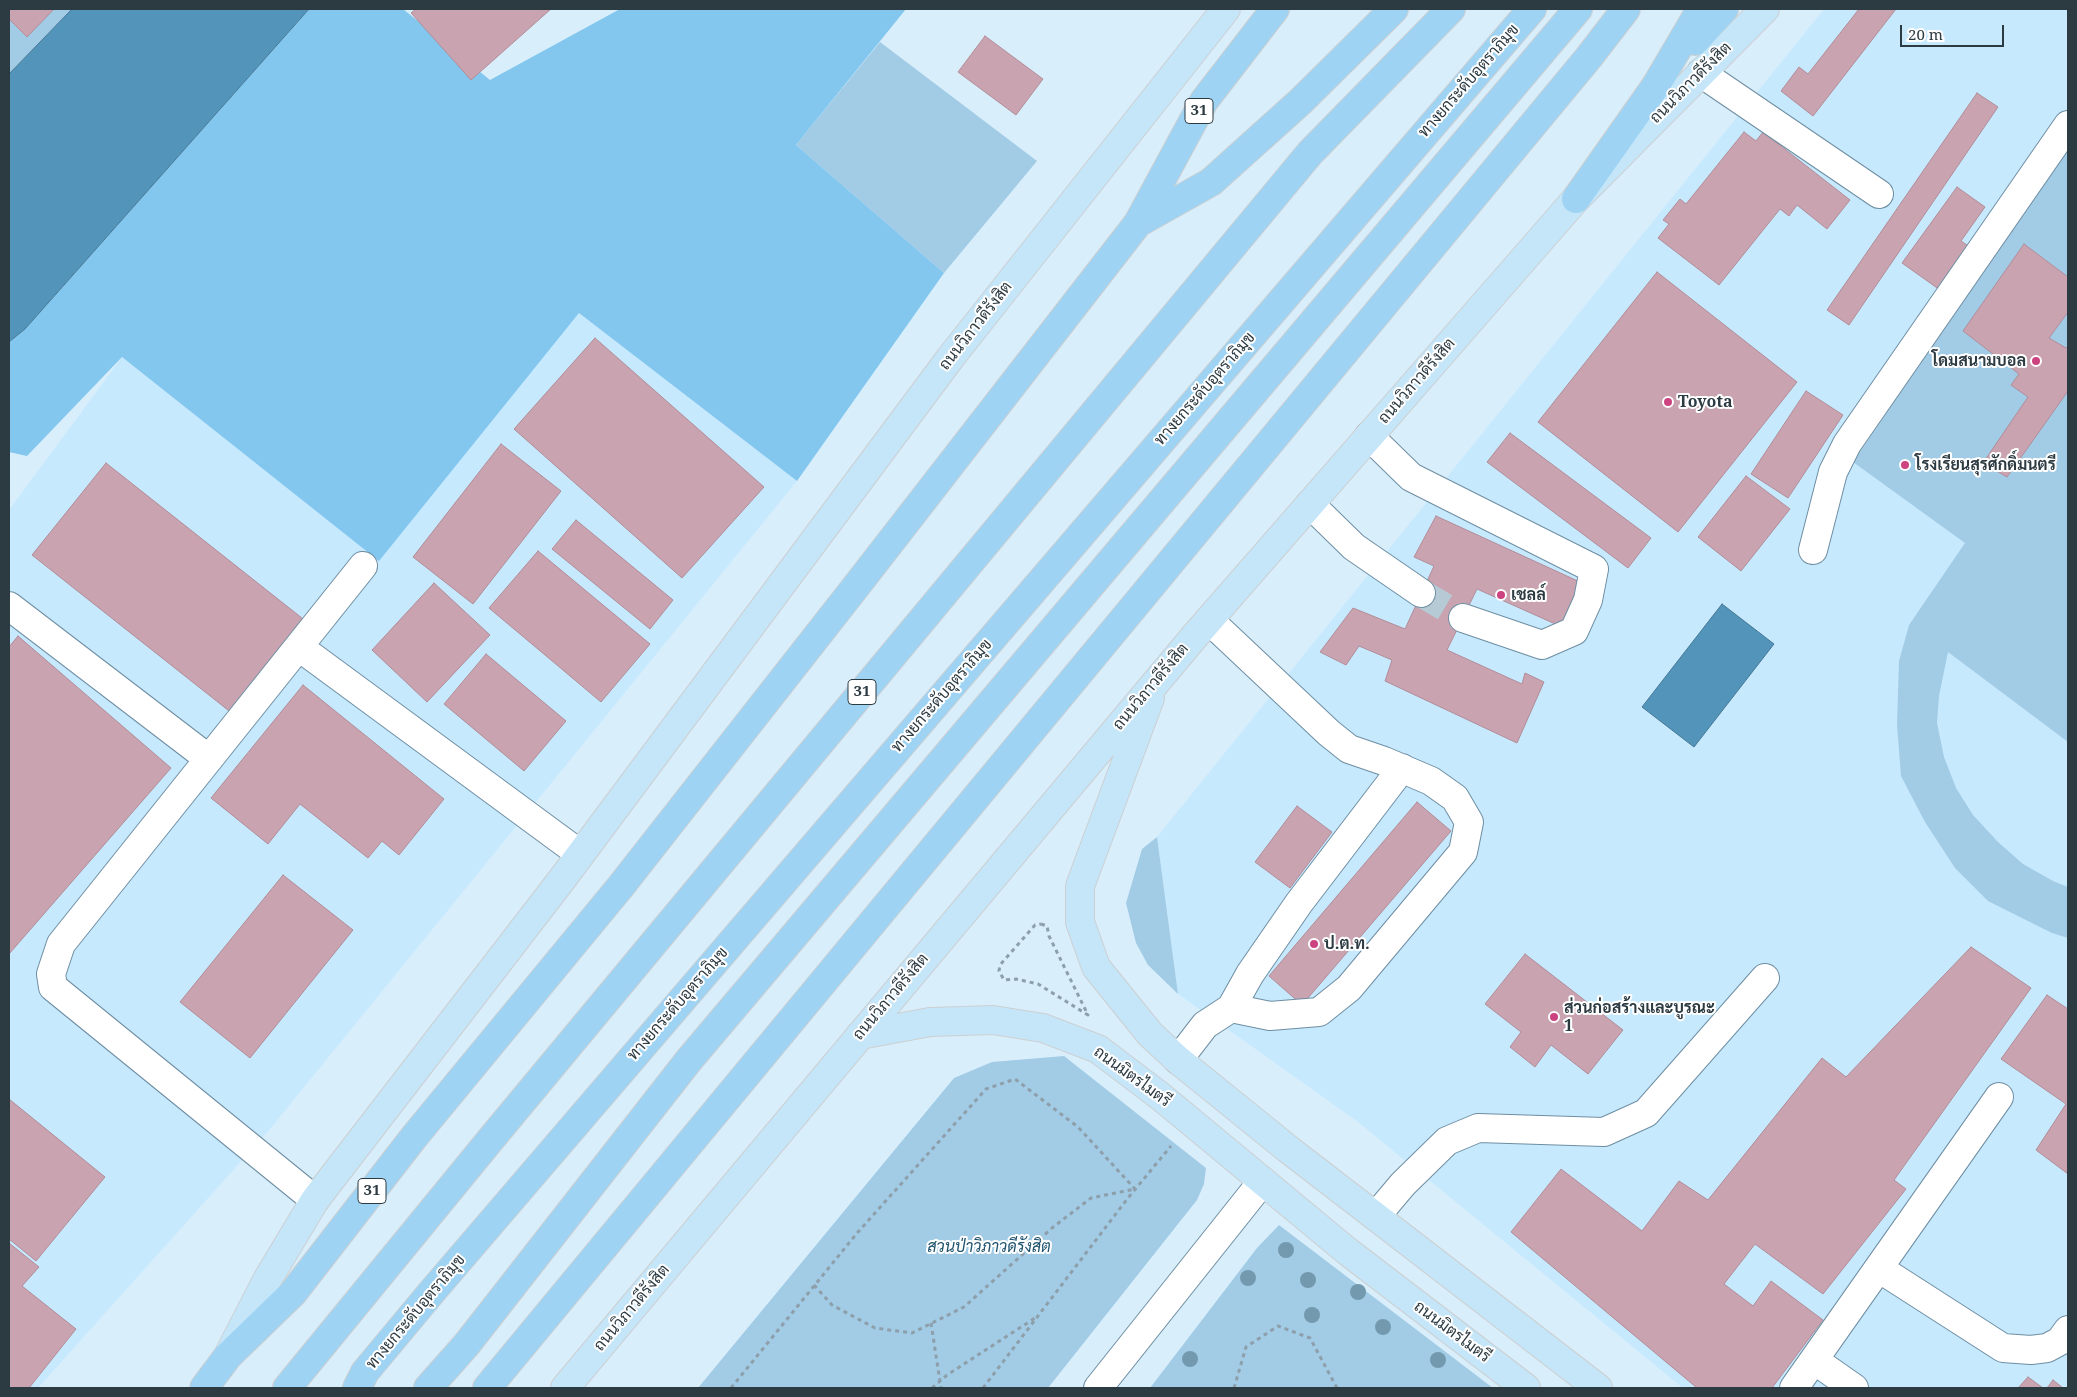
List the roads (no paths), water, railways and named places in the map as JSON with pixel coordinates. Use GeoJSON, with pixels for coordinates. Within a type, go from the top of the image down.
{"type":"FeatureCollection","features":[{"type":"Feature","properties":{"kind":"highway","name":"ถนนวิภาวดีรังสิต"},"geometry":{"type":"LineString","coordinates":[[204,1388],[228,1356],[293,1293],[414,1137],[621,886],[1138,223],[1204,101],[1275,9]]}},
{"type":"Feature","properties":{"kind":"highway"},"geometry":{"type":"LineString","coordinates":[[1138,223],[1211,182],[1301,101],[1394,9]]}},
{"type":"Feature","properties":{"kind":"highway","name":"31"},"geometry":{"type":"LineString","coordinates":[[287,1388],[510,1116],[1310,153],[1451,9]]}},
{"type":"Feature","properties":{"kind":"highway","name":"ทางยกระดับอุตราภิมุข"},"geometry":{"type":"LineString","coordinates":[[357,1388],[365,1372],[430,1294],[1532,9]]}},
{"type":"Feature","properties":{"kind":"highway"},"geometry":{"type":"LineString","coordinates":[[428,1388],[467,1344],[689,1060],[1578,9]]}},
{"type":"Feature","properties":{"kind":"highway"},"geometry":{"type":"LineString","coordinates":[[487,1388],[1583,65],[1626,9]]}},
{"type":"Feature","properties":{"kind":"highway"},"geometry":{"type":"LineString","coordinates":[[1576,199],[1655,86],[1701,9]]}},
{"type":"Feature","properties":{"kind":"highway"},"geometry":{"type":"LineString","coordinates":[[1655,86],[1724,9]]}},
{"type":"Feature","properties":{"kind":"main road","name":"ถนนวิภาวดีรังสิต"},"geometry":{"type":"LineString","coordinates":[[228,1356],[267,1280],[315,1200],[580,854],[951,357],[1226,9]]}},
{"type":"Feature","properties":{"kind":"main road","name":"ถนนวิภาวดีรังสิต"},"geometry":{"type":"LineString","coordinates":[[565,1388],[1158,678],[1576,199],[1765,9]]}},
{"type":"Feature","properties":{"kind":"main road"},"geometry":{"type":"LineString","coordinates":[[1158,678],[1102,823],[1080,886],[1080,922],[1096,967],[1150,1034],[1178,1060],[1288,1149],[1598,1388]]}},
{"type":"Feature","properties":{"kind":"main road","name":"ถนนมิตรไมตรี"},"geometry":{"type":"LineString","coordinates":[[860,1035],[930,1022],[993,1020],[1043,1028],[1098,1049],[1160,1096],[1346,1251],[1526,1388]]}},
{"type":"Feature","properties":{"kind":"main road"},"geometry":{"type":"LineString","coordinates":[[1262,1182],[1288,1149]]}},
{"type":"Feature","properties":{"kind":"street"},"geometry":{"type":"LineString","coordinates":[[1701,73],[1879,194]]}},
{"type":"Feature","properties":{"kind":"street"},"geometry":{"type":"LineString","coordinates":[[1814,550],[1833,472],[1847,444],[2068,125]]}},
{"type":"Feature","properties":{"kind":"street"},"geometry":{"type":"LineString","coordinates":[[1369,436],[1411,477],[1594,569],[1588,600],[1574,631],[1542,645],[1463,618]]}},
{"type":"Feature","properties":{"kind":"street"},"geometry":{"type":"LineString","coordinates":[[1310,504],[1354,547],[1422,594]]}},
{"type":"Feature","properties":{"kind":"street"},"geometry":{"type":"LineString","coordinates":[[315,1200],[53,987],[50,974],[62,944],[363,566]]}},
{"type":"Feature","properties":{"kind":"street"},"geometry":{"type":"LineString","coordinates":[[9,606],[210,759]]}},
{"type":"Feature","properties":{"kind":"street"},"geometry":{"type":"LineString","coordinates":[[1209,620],[1329,733],[1349,749],[1402,768],[1431,781],[1454,798],[1469,822],[1463,852],[1349,988],[1318,1012],[1270,1016],[1231,1008]]}},
{"type":"Feature","properties":{"kind":"street"},"geometry":{"type":"LineString","coordinates":[[300,647],[580,854]]}},
{"type":"Feature","properties":{"kind":"street"},"geometry":{"type":"LineString","coordinates":[[1178,1060],[1205,1025],[1231,1008],[1250,974],[1278,933],[1402,768]]}},
{"type":"Feature","properties":{"kind":"street"},"geometry":{"type":"LineString","coordinates":[[1376,1216],[1403,1184],[1447,1142],[1478,1128],[1604,1132],[1646,1113],[1765,978]]}},
{"type":"Feature","properties":{"kind":"street"},"geometry":{"type":"LineString","coordinates":[[1794,1388],[1880,1269],[1999,1097]]}},
{"type":"Feature","properties":{"kind":"street"},"geometry":{"type":"LineString","coordinates":[[1098,1388],[1262,1182]]}},
{"type":"Feature","properties":{"kind":"street"},"geometry":{"type":"LineString","coordinates":[[1880,1269],[2003,1348],[2031,1350],[2047,1348],[2060,1341],[2068,1330]]}},
{"type":"Feature","properties":{"kind":"street"},"geometry":{"type":"LineString","coordinates":[[1814,1360],[1854,1388]]}},
{"type":"Feature","properties":{"kind":"tunnel"},"geometry":{"type":"LineString","coordinates":[[1421,593],[1463,618]]}},
{"type":"Feature","properties":{"kind":"place","name":"โดมสนามบอล"},"geometry":{"type":"Point","coordinates":[2036,361]}},
{"type":"Feature","properties":{"kind":"place","name":"Toyota"},"geometry":{"type":"Point","coordinates":[1668,402]}},
{"type":"Feature","properties":{"kind":"place","name":"โรงเรียนสุรศักดิ์มนตรี"},"geometry":{"type":"Point","coordinates":[1905,465]}},
{"type":"Feature","properties":{"kind":"place","name":"เชลล์"},"geometry":{"type":"Point","coordinates":[1501,595]}},
{"type":"Feature","properties":{"kind":"place","name":"ป.ต.ท."},"geometry":{"type":"Point","coordinates":[1314,944]}},
{"type":"Feature","properties":{"kind":"place","name":"ส่วนก่อสร้างและบูรณะ 1"},"geometry":{"type":"Point","coordinates":[1554,1017]}},
{"type":"Feature","properties":{"kind":"park label","name":"สวนป่าวิภาวดีรังสิต"},"geometry":{"type":"Point","coordinates":[989,1247]}}]}
